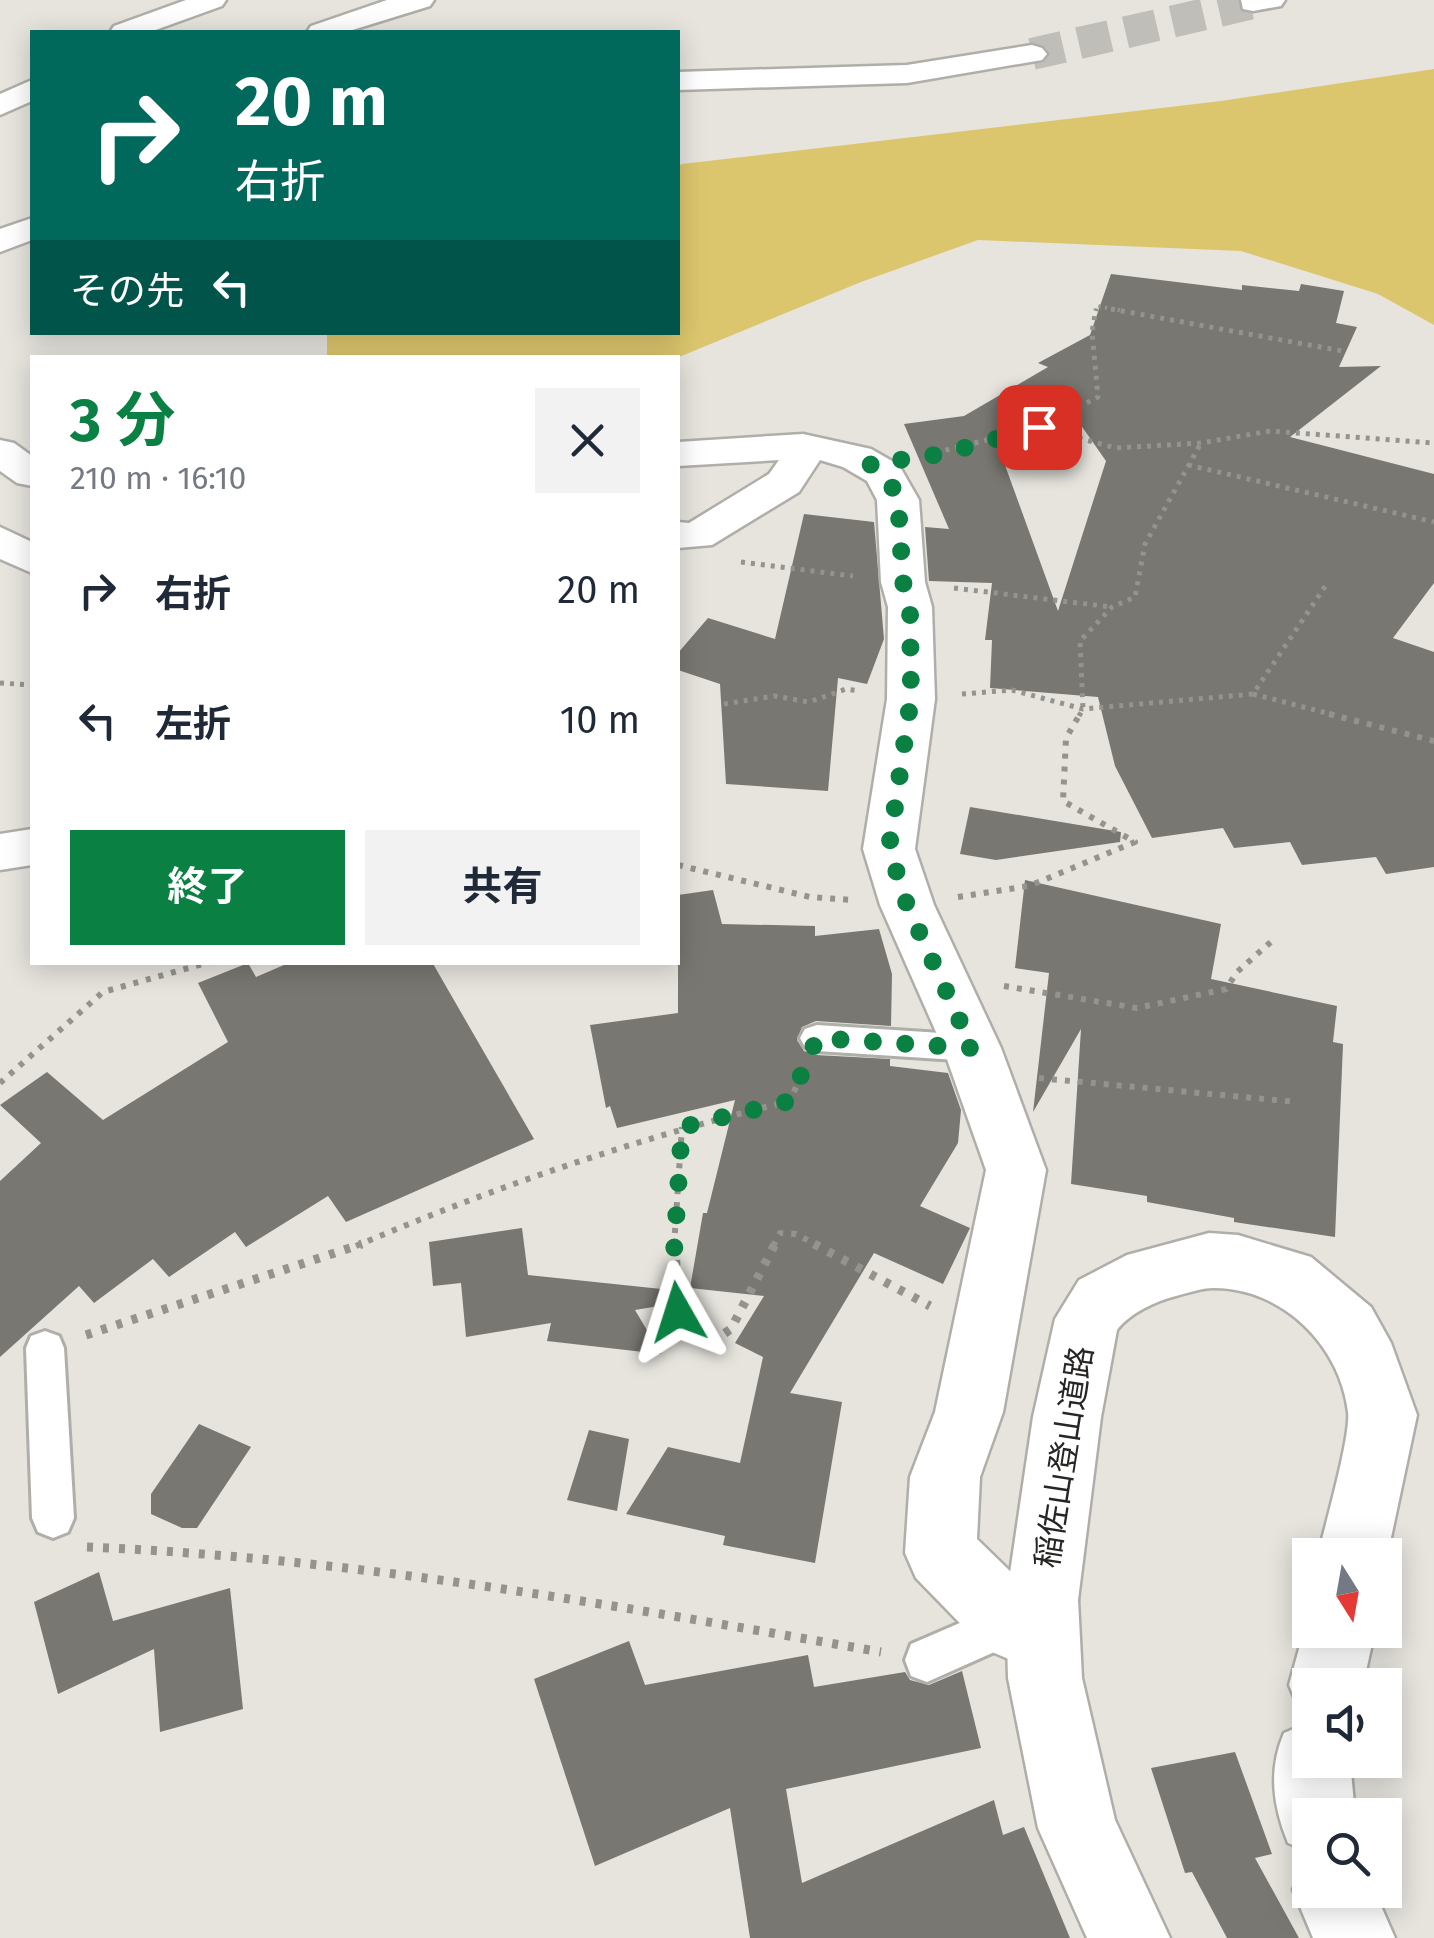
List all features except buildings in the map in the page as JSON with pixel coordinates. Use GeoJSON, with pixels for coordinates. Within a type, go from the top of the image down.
{"type":"FeatureCollection","features":[{"type":"Feature","properties":{"kind":"street"},"geometry":{"type":"LineString","coordinates":[[130,30],[212,0]]}},
{"type":"Feature","properties":{"kind":"street"},"geometry":{"type":"LineString","coordinates":[[326,30],[420,0]]}},
{"type":"Feature","properties":{"kind":"street"},"geometry":{"type":"LineString","coordinates":[[680,81],[906,74],[1032,54]]}},
{"type":"Feature","properties":{"kind":"street"},"geometry":{"type":"LineString","coordinates":[[0,106],[30,90]]}},
{"type":"Feature","properties":{"kind":"street"},"geometry":{"type":"LineString","coordinates":[[0,242],[30,229]]}},
{"type":"Feature","properties":{"kind":"street"},"geometry":{"type":"LineString","coordinates":[[680,535],[697,536],[784,483],[798,466],[804,446]]}},
{"type":"Feature","properties":{"kind":"street"},"geometry":{"type":"LineString","coordinates":[[680,454],[804,446],[870,464],[894,488],[902,517],[903,582],[910,607],[911,698],[889,848],[907,905],[976,1060],[1016,1170],[968,1412],[944,1477],[941,1553],[1026,1611]]}},
{"type":"Feature","properties":{"kind":"street"},"geometry":{"type":"LineString","coordinates":[[0,452],[30,473]]}},
{"type":"Feature","properties":{"kind":"street"},"geometry":{"type":"LineString","coordinates":[[0,540],[30,559]]}},
{"type":"Feature","properties":{"kind":"street"},"geometry":{"type":"LineString","coordinates":[[0,852],[30,846]]}},
{"type":"Feature","properties":{"kind":"street","name":"稲佐山登山道路"},"geometry":{"type":"LineString","coordinates":[[1128,1938],[1077,1828],[1045,1678],[1026,1611],[1086,1319],[1102,1300],[1149,1275],[1209,1260],[1238,1262],[1302,1284],[1348,1327],[1368,1364],[1383,1415],[1358,1538]]}},
{"type":"Feature","properties":{"kind":"street"},"geometry":{"type":"LineString","coordinates":[[1342,1908],[1354,1938]]}},
{"type":"Feature","properties":{"kind":"lane"},"geometry":{"type":"LineString","coordinates":[[817,1038],[976,1060]]}},
{"type":"Feature","properties":{"kind":"lane"},"geometry":{"type":"LineString","coordinates":[[46,1348],[53,1518]]}},
{"type":"Feature","properties":{"kind":"lane"},"geometry":{"type":"LineString","coordinates":[[927,1660],[1026,1611]]}},
{"type":"Feature","properties":{"kind":"path"},"geometry":{"type":"LineString","coordinates":[[870,464],[942,454],[1039,427],[1098,397],[1099,366],[1089,328],[1097,306],[1342,351]]}},
{"type":"Feature","properties":{"kind":"path"},"geometry":{"type":"LineString","coordinates":[[1039,427],[1114,448],[1201,443],[1270,432],[1434,443]]}},
{"type":"Feature","properties":{"kind":"path"},"geometry":{"type":"LineString","coordinates":[[680,865],[810,897],[907,905],[1029,886],[1135,842],[1063,800],[1066,738],[1082,709],[1080,641],[1112,607],[1134,597],[1145,544],[1201,443]]}},
{"type":"Feature","properties":{"kind":"path"},"geometry":{"type":"LineString","coordinates":[[1188,465],[1434,522]]}},
{"type":"Feature","properties":{"kind":"path"},"geometry":{"type":"LineString","coordinates":[[1253,694],[1328,582]]}},
{"type":"Feature","properties":{"kind":"path"},"geometry":{"type":"LineString","coordinates":[[0,683],[30,685]]}},
{"type":"Feature","properties":{"kind":"path"},"geometry":{"type":"LineString","coordinates":[[724,704],[774,696],[809,702],[846,688],[911,698],[1012,690],[1082,709],[1253,694],[1434,740]]}},
{"type":"Feature","properties":{"kind":"path"},"geometry":{"type":"LineString","coordinates":[[940,976],[1137,1008],[1226,989],[1237,972],[1273,940]]}},
{"type":"Feature","properties":{"kind":"path"},"geometry":{"type":"LineString","coordinates":[[0,1083],[103,992],[199,965]]}},
{"type":"Feature","properties":{"kind":"path"},"geometry":{"type":"LineString","coordinates":[[46,1348],[368,1242],[462,1201],[682,1127],[790,1101],[817,1038]]}},
{"type":"Feature","properties":{"kind":"path"},"geometry":{"type":"LineString","coordinates":[[976,1060],[1297,1102]]}},
{"type":"Feature","properties":{"kind":"path"},"geometry":{"type":"LineString","coordinates":[[682,1127],[673,1268],[678,1312],[700,1337],[716,1339],[730,1329],[780,1233],[796,1234],[983,1335]]}},
{"type":"Feature","properties":{"kind":"path"},"geometry":{"type":"LineString","coordinates":[[53,1518],[82,1547],[194,1549],[415,1572],[927,1660]]}},
{"type":"Feature","properties":{"kind":"shaded area"},"geometry":{"type":"Polygon","coordinates":[[[1434,69],[1434,325],[1378,294],[1241,251],[978,240],[861,282],[680,357],[327,355],[327,335],[680,335],[682,164],[1221,101],[1434,69]]]}},
{"type":"Feature","properties":{"kind":"tunnel"},"geometry":{"type":"LineString","coordinates":[[1032,54],[1253,3]]}},
{"type":"Feature","properties":{"kind":"route"},"geometry":{"type":"LineString","coordinates":[[678,1312],[673,1268],[682,1127],[790,1101],[817,1038],[972,1048],[907,905],[889,848],[911,698],[910,607],[903,582],[898,500],[889,480],[870,464],[942,454],[1039,427]]}}]}
